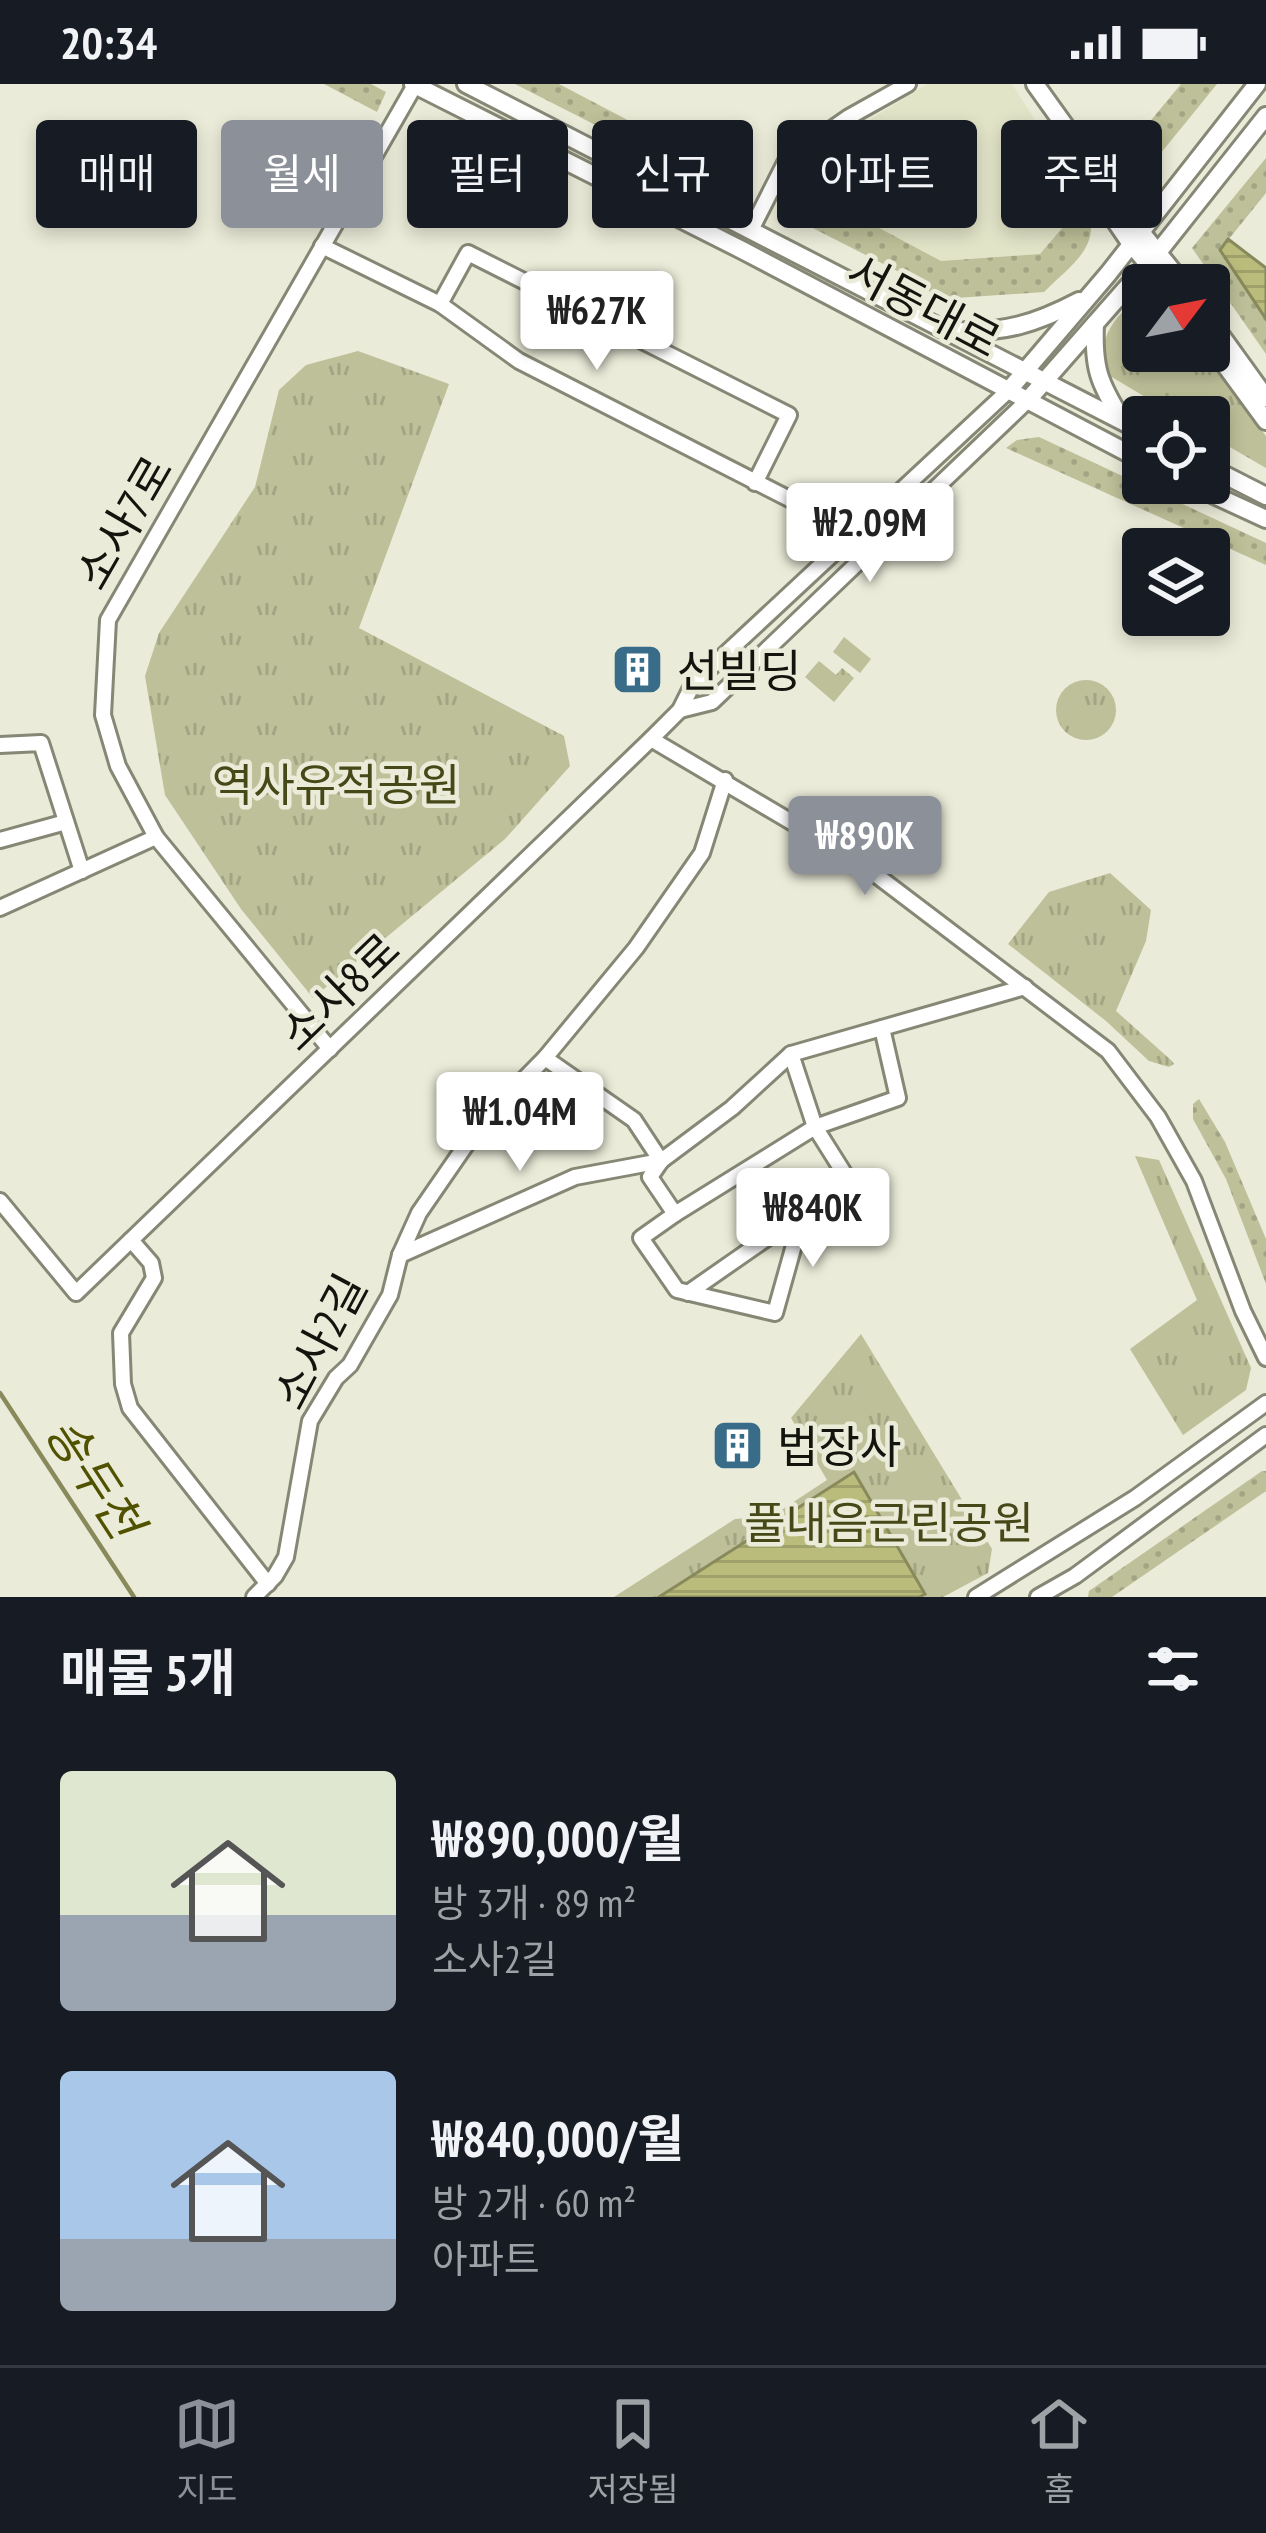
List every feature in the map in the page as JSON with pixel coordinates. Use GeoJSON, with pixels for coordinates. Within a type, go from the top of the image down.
{"type":"FeatureCollection","features":[{"type":"Feature","properties":{"kind":"main road","name":"서동대로"},"geometry":{"type":"LineString","coordinates":[[466,84],[1122,421]]}},
{"type":"Feature","properties":{"kind":"main road"},"geometry":{"type":"LineString","coordinates":[[1022,84],[1136,238],[1162,264]]}},
{"type":"Feature","properties":{"kind":"main road"},"geometry":{"type":"LineString","coordinates":[[1035,84],[1136,238]]}},
{"type":"Feature","properties":{"kind":"main road"},"geometry":{"type":"LineString","coordinates":[[1009,390],[1258,84]]}},
{"type":"Feature","properties":{"kind":"main road","name":"서동대로"},"geometry":{"type":"LineString","coordinates":[[414,85],[742,250],[1122,450]]}},
{"type":"Feature","properties":{"kind":"main road"},"geometry":{"type":"LineString","coordinates":[[1027,401],[1154,257],[1266,116]]}},
{"type":"Feature","properties":{"kind":"main road"},"geometry":{"type":"LineString","coordinates":[[1154,257],[1157,264]]}},
{"type":"Feature","properties":{"kind":"main road"},"geometry":{"type":"LineString","coordinates":[[948,331],[996,332],[1046,318],[1090,295]]}},
{"type":"Feature","properties":{"kind":"main road"},"geometry":{"type":"LineString","coordinates":[[1095,324],[1093,358],[1098,380],[1122,421]]}},
{"type":"Feature","properties":{"kind":"main road"},"geometry":{"type":"LineString","coordinates":[[1230,348],[1266,398]]}},
{"type":"Feature","properties":{"kind":"main road"},"geometry":{"type":"LineString","coordinates":[[1230,372],[1266,422]]}},
{"type":"Feature","properties":{"kind":"main road"},"geometry":{"type":"LineString","coordinates":[[1230,478],[1266,496]]}},
{"type":"Feature","properties":{"kind":"main road"},"geometry":{"type":"LineString","coordinates":[[1230,502],[1266,519]]}},
{"type":"Feature","properties":{"kind":"street"},"geometry":{"type":"LineString","coordinates":[[751,230],[786,161],[908,84]]}},
{"type":"Feature","properties":{"kind":"street","name":"소사7로"},"geometry":{"type":"LineString","coordinates":[[330,1049],[156,837],[118,766],[104,715],[108,620],[414,85]]}},
{"type":"Feature","properties":{"kind":"street"},"geometry":{"type":"LineString","coordinates":[[322,246],[440,304],[519,361],[856,533]]}},
{"type":"Feature","properties":{"kind":"street"},"geometry":{"type":"LineString","coordinates":[[440,304],[468,253],[789,415],[755,483]]}},
{"type":"Feature","properties":{"kind":"street"},"geometry":{"type":"LineString","coordinates":[[680,710],[693,684],[1009,390]]}},
{"type":"Feature","properties":{"kind":"street"},"geometry":{"type":"LineString","coordinates":[[680,710],[712,702],[1027,401]]}},
{"type":"Feature","properties":{"kind":"street","name":"소사8로"},"geometry":{"type":"LineString","coordinates":[[0,1201],[76,1293],[680,710]]}},
{"type":"Feature","properties":{"kind":"street"},"geometry":{"type":"LineString","coordinates":[[651,739],[859,862],[1108,1051],[1158,1117],[1194,1181],[1266,1358]]}},
{"type":"Feature","properties":{"kind":"street"},"geometry":{"type":"LineString","coordinates":[[0,745],[41,743],[82,871]]}},
{"type":"Feature","properties":{"kind":"street","name":"소사2길"},"geometry":{"type":"LineString","coordinates":[[254,1597],[286,1557],[310,1421],[336,1378],[350,1365],[390,1295],[419,1213],[482,1123],[545,1058],[636,948],[702,853],[725,780]]}},
{"type":"Feature","properties":{"kind":"street"},"geometry":{"type":"LineString","coordinates":[[0,840],[66,822]]}},
{"type":"Feature","properties":{"kind":"street"},"geometry":{"type":"LineString","coordinates":[[0,908],[156,837]]}},
{"type":"Feature","properties":{"kind":"street"},"geometry":{"type":"LineString","coordinates":[[676,1214],[650,1177],[661,1161],[791,1054],[1025,987]]}},
{"type":"Feature","properties":{"kind":"street"},"geometry":{"type":"LineString","coordinates":[[803,1213],[775,1313],[677,1290],[641,1238],[815,1127],[898,1098],[882,1028]]}},
{"type":"Feature","properties":{"kind":"street"},"geometry":{"type":"LineString","coordinates":[[688,1293],[849,1181],[815,1127],[791,1054]]}},
{"type":"Feature","properties":{"kind":"street"},"geometry":{"type":"LineString","coordinates":[[545,1058],[634,1120],[661,1161]]}},
{"type":"Feature","properties":{"kind":"street"},"geometry":{"type":"LineString","coordinates":[[400,1256],[575,1177],[661,1161]]}},
{"type":"Feature","properties":{"kind":"street"},"geometry":{"type":"LineString","coordinates":[[131,1240],[151,1263],[154,1278],[121,1333],[123,1384],[130,1408],[268,1584]]}},
{"type":"Feature","properties":{"kind":"street"},"geometry":{"type":"LineString","coordinates":[[976,1597],[1135,1498],[1266,1403]]}},
{"type":"Feature","properties":{"kind":"street"},"geometry":{"type":"LineString","coordinates":[[1038,1597],[1075,1576],[1266,1435]]}},
{"type":"Feature","properties":{"kind":"shaded area"},"geometry":{"type":"Polygon","coordinates":[[[927,84],[1012,84],[1035,120],[1001,120],[1001,228],[1062,228],[1040,254],[941,261],[879,228],[977,228],[977,120],[869,120],[927,84]]]}},
{"type":"Feature","properties":{"kind":"shaded area"},"geometry":{"type":"Polygon","coordinates":[[[1228,239],[1266,268],[1266,319],[1230,264],[1220,250],[1228,239]]]}},
{"type":"Feature","properties":{"kind":"shaded area"},"geometry":{"type":"Polygon","coordinates":[[[854,1472],[925,1594],[659,1597],[854,1472]]]}},
{"type":"Feature","properties":{"kind":"green space"},"geometry":{"type":"Polygon","coordinates":[[[324,84],[371,84],[386,92],[377,112],[324,84]]]}},
{"type":"Feature","properties":{"kind":"green space"},"geometry":{"type":"Polygon","coordinates":[[[515,84],[559,84],[628,120],[592,123],[515,84]]]}},
{"type":"Feature","properties":{"kind":"green space"},"geometry":{"type":"Polygon","coordinates":[[[1181,84],[1217,84],[1162,152],[1162,120],[1151,120],[1181,84]]]}},
{"type":"Feature","properties":{"kind":"green space"},"geometry":{"type":"Polygon","coordinates":[[[1266,158],[1266,193],[1220,250],[1229,264],[1203,264],[1192,248],[1266,158]]]}},
{"type":"Feature","properties":{"kind":"green space"},"geometry":{"type":"Polygon","coordinates":[[[813,228],[879,228],[941,261],[1040,254],[1062,228],[1091,228],[1083,252],[1044,292],[941,299],[813,228]]]}},
{"type":"Feature","properties":{"kind":"green space"},"geometry":{"type":"Polygon","coordinates":[[[1230,265],[1266,319],[1266,354],[1230,302],[1230,265]]]}},
{"type":"Feature","properties":{"kind":"green space"},"geometry":{"type":"Polygon","coordinates":[[[1122,312],[1122,372],[1218,372],[1266,436],[1266,468],[1230,447],[1230,396],[1144,396],[1110,376],[1103,353],[1122,312]]]}},
{"type":"Feature","properties":{"kind":"green space","name":"역사유적공원"},"geometry":{"type":"Polygon","coordinates":[[[358,351],[449,384],[359,628],[564,736],[570,766],[505,839],[313,998],[241,909],[165,795],[145,676],[159,633],[255,487],[279,390],[306,365],[358,351]]]}},
{"type":"Feature","properties":{"kind":"green space"},"geometry":{"type":"Polygon","coordinates":[[[1039,437],[1122,476],[1122,500],[1006,448],[1017,440],[1039,437]]]}},
{"type":"Feature","properties":{"kind":"green space"},"geometry":{"type":"Polygon","coordinates":[[[1130,504],[1182,504],[1266,543],[1266,565],[1230,549],[1230,528],[1184,528],[1130,504]]]}},
{"type":"Feature","properties":{"kind":"green space"},"geometry":{"type":"Polygon","coordinates":[[[844,637],[871,659],[860,673],[833,652],[844,637]]]}},
{"type":"Feature","properties":{"kind":"green space"},"geometry":{"type":"Polygon","coordinates":[[[819,661],[836,675],[842,668],[854,678],[834,702],[805,677],[819,661]]]}},
{"type":"Feature","properties":{"kind":"green space"},"geometry":{"type":"Polygon","coordinates":[[[1086,680],[1107,689],[1116,710],[1107,731],[1086,740],[1065,731],[1056,710],[1065,689],[1086,680]]]}},
{"type":"Feature","properties":{"kind":"green space"},"geometry":{"type":"Polygon","coordinates":[[[1110,873],[1151,910],[1146,941],[1116,1011],[1172,1061],[1169,1067],[1149,1061],[1008,944],[1049,892],[1110,873]]]}},
{"type":"Feature","properties":{"kind":"green space"},"geometry":{"type":"Polygon","coordinates":[[[1199,1099],[1225,1142],[1266,1239],[1266,1284],[1226,1179],[1193,1119],[1193,1104],[1199,1099]]]}},
{"type":"Feature","properties":{"kind":"green space"},"geometry":{"type":"Polygon","coordinates":[[[1135,1156],[1159,1160],[1251,1368],[1246,1390],[1183,1435],[1130,1349],[1197,1300],[1135,1156]]]}},
{"type":"Feature","properties":{"kind":"green space","name":"풀내음근린공원"},"geometry":{"type":"Polygon","coordinates":[[[861,1334],[992,1549],[988,1573],[943,1597],[614,1597],[735,1519],[772,1516],[827,1480],[791,1418],[861,1334]]]}},
{"type":"Feature","properties":{"kind":"green space"},"geometry":{"type":"Polygon","coordinates":[[[1266,1471],[1266,1491],[1112,1597],[1088,1597],[1089,1591],[1266,1471]]]}},
{"type":"Feature","properties":{"kind":"waterway","name":"송두천"},"geometry":{"type":"LineString","coordinates":[[0,1393],[134,1597]]}},
{"type":"Feature","properties":{"kind":"place","name":"선빌딩"},"geometry":{"type":"Point","coordinates":[638,670]}},
{"type":"Feature","properties":{"kind":"place","name":"법장사"},"geometry":{"type":"Point","coordinates":[738,1446]}}]}
